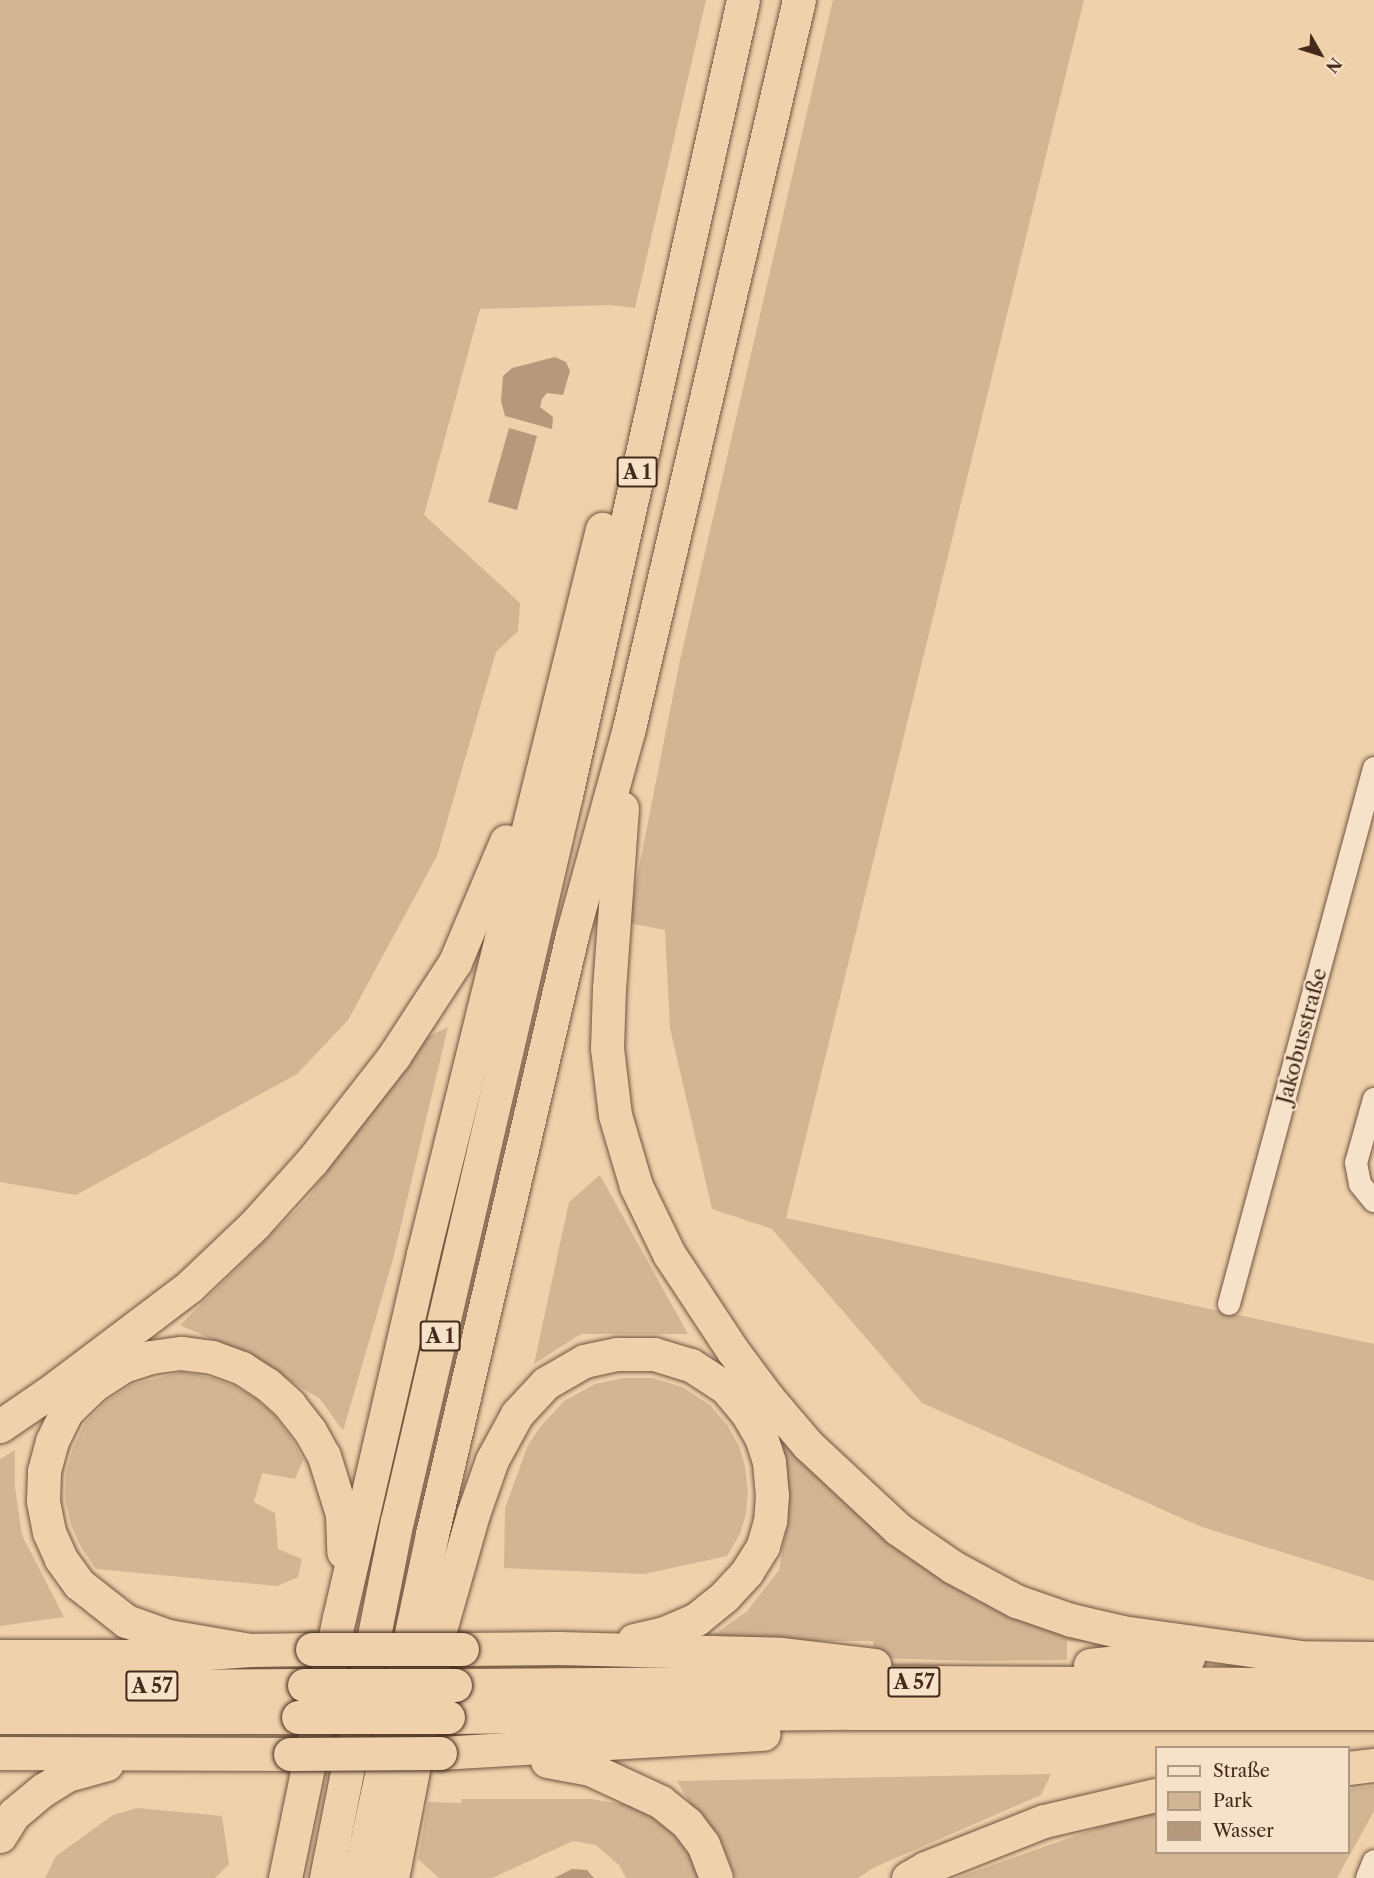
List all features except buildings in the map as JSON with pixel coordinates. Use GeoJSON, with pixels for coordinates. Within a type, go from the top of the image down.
{"type":"FeatureCollection","features":[{"type":"Feature","properties":{"kind":"highway","name":"A 1"},"geometry":{"type":"LineString","coordinates":[[326,1878],[400,1509],[566,795],[708,148],[743,0]]}},
{"type":"Feature","properties":{"kind":"highway","name":"A 1"},"geometry":{"type":"LineString","coordinates":[[359,1878],[432,1534],[572,935],[629,728],[799,0]]}},
{"type":"Feature","properties":{"kind":"highway"},"geometry":{"type":"LineString","coordinates":[[284,1877],[339,1618],[423,1254],[695,162],[708,148]]}},
{"type":"Feature","properties":{"kind":"highway"},"geometry":{"type":"LineString","coordinates":[[0,1426],[54,1389],[190,1286],[255,1224],[345,1122],[394,1056],[455,962],[502,853],[547,720],[563,685]]}},
{"type":"Feature","properties":{"kind":"highway"},"geometry":{"type":"LineString","coordinates":[[629,728],[609,988],[607,1048],[615,1115],[636,1186],[669,1254],[733,1351],[808,1445],[837,1473],[898,1529],[964,1573],[1016,1601],[1071,1620],[1165,1639],[1299,1657]]}},
{"type":"Feature","properties":{"kind":"highway"},"geometry":{"type":"LineString","coordinates":[[392,1878],[462,1528],[473,1450],[478,1369],[490,1291]]}},
{"type":"Feature","properties":{"kind":"highway"},"geometry":{"type":"LineString","coordinates":[[250,1650],[168,1636],[126,1620],[79,1584],[61,1559],[49,1532],[43,1501],[44,1471],[52,1441],[66,1412],[94,1385],[123,1366],[151,1357],[181,1353],[212,1358],[243,1368],[267,1384],[290,1404],[310,1431],[324,1456],[342,1514],[339,1618]]}},
{"type":"Feature","properties":{"kind":"highway"},"geometry":{"type":"LineString","coordinates":[[442,1623],[473,1514],[495,1452],[517,1414],[546,1383],[584,1361],[618,1354],[654,1354],[691,1365],[726,1388],[747,1413],[761,1437],[769,1462],[772,1495],[770,1521],[763,1546],[747,1572],[725,1596],[697,1619],[664,1633],[626,1642],[559,1648]]}},
{"type":"Feature","properties":{"kind":"highway"},"geometry":{"type":"LineString","coordinates":[[0,1656],[165,1656],[250,1650],[312,1649],[559,1648],[781,1654],[907,1669],[1056,1669],[1151,1658],[1374,1658]]}},
{"type":"Feature","properties":{"kind":"highway","name":"A 57"},"geometry":{"type":"LineString","coordinates":[[0,1717],[301,1701],[455,1685],[907,1682],[1374,1684]]}},
{"type":"Feature","properties":{"kind":"highway","name":"A 57"},"geometry":{"type":"LineString","coordinates":[[0,1688],[301,1701],[448,1717],[851,1713],[953,1715],[1374,1713]]}},
{"type":"Feature","properties":{"kind":"highway"},"geometry":{"type":"LineString","coordinates":[[0,1753],[440,1753],[840,1729],[953,1715]]}},
{"type":"Feature","properties":{"kind":"highway"},"geometry":{"type":"LineString","coordinates":[[0,1836],[14,1815],[43,1790],[67,1775],[100,1765],[189,1753]]}},
{"type":"Feature","properties":{"kind":"highway"},"geometry":{"type":"LineString","coordinates":[[440,1753],[559,1761],[590,1769],[661,1802],[687,1823],[703,1844],[716,1878]]}},
{"type":"Feature","properties":{"kind":"highway"},"geometry":{"type":"LineString","coordinates":[[1350,1768],[1374,1766]]}},
{"type":"Feature","properties":{"kind":"highway"},"geometry":{"type":"LineString","coordinates":[[387,1878],[409,1785]]}},
{"type":"Feature","properties":{"kind":"highway"},"geometry":{"type":"LineString","coordinates":[[908,1878],[925,1868],[1044,1821],[1155,1795]]}},
{"type":"Feature","properties":{"kind":"street","name":"Jakobusstraße"},"geometry":{"type":"LineString","coordinates":[[1229,1304],[1374,768]]}},
{"type":"Feature","properties":{"kind":"street"},"geometry":{"type":"LineString","coordinates":[[1374,1099],[1356,1163],[1360,1184],[1374,1201]]}},
{"type":"Feature","properties":{"kind":"street"},"geometry":{"type":"LineString","coordinates":[[1367,1878],[1374,1861]]}},
{"type":"Feature","properties":{"kind":"green space"},"geometry":{"type":"Polygon","coordinates":[[[0,0],[706,0],[635,308],[610,305],[480,309],[424,515],[520,603],[518,631],[496,652],[437,856],[348,1020],[297,1074],[76,1195],[0,1182],[0,0]]]}},
{"type":"Feature","properties":{"kind":"green space"},"geometry":{"type":"Polygon","coordinates":[[[833,0],[1084,0],[786,1218],[1374,1344],[1374,1581],[1202,1527],[922,1403],[772,1229],[712,1209],[670,1028],[665,930],[628,923],[680,660],[833,0]]]}},
{"type":"Feature","properties":{"kind":"green space"},"geometry":{"type":"Polygon","coordinates":[[[448,1027],[393,1259],[343,1431],[320,1399],[255,1359],[180,1325],[307,1199],[419,1041],[448,1027]]]}},
{"type":"Feature","properties":{"kind":"green space"},"geometry":{"type":"Polygon","coordinates":[[[600,1175],[688,1334],[581,1334],[534,1364],[569,1202],[600,1175]]]}},
{"type":"Feature","properties":{"kind":"green space"},"geometry":{"type":"Polygon","coordinates":[[[182,1372],[209,1377],[235,1386],[256,1399],[275,1416],[292,1439],[303,1460],[295,1479],[262,1473],[254,1502],[275,1513],[278,1549],[302,1559],[298,1577],[277,1586],[96,1569],[81,1547],[71,1525],[65,1499],[66,1473],[73,1448],[85,1423],[108,1400],[133,1384],[182,1372]]]}},
{"type":"Feature","properties":{"kind":"green space"},"geometry":{"type":"Polygon","coordinates":[[[623,1378],[652,1378],[682,1387],[710,1405],[728,1426],[739,1446],[745,1466],[748,1492],[746,1514],[740,1534],[727,1556],[644,1574],[504,1568],[505,1508],[528,1445],[540,1427],[564,1401],[595,1384],[623,1378]]]}},
{"type":"Feature","properties":{"kind":"green space"},"geometry":{"type":"Polygon","coordinates":[[[757,1407],[807,1460],[1108,1643],[1067,1641],[1067,1660],[978,1661],[875,1658],[873,1641],[714,1641],[712,1636],[747,1611],[779,1570],[788,1517],[780,1454],[757,1407]]]}},
{"type":"Feature","properties":{"kind":"green space"},"geometry":{"type":"Polygon","coordinates":[[[15,1450],[15,1487],[22,1535],[64,1617],[0,1626],[0,1459],[15,1450]]]}},
{"type":"Feature","properties":{"kind":"green space"},"geometry":{"type":"Polygon","coordinates":[[[1051,1774],[1041,1795],[873,1868],[858,1878],[736,1878],[719,1836],[692,1807],[677,1781],[1051,1774]]]}},
{"type":"Feature","properties":{"kind":"green space"},"geometry":{"type":"Polygon","coordinates":[[[1374,1786],[1374,1811],[1337,1878],[956,1878],[1142,1812],[1155,1810],[1155,1854],[1350,1854],[1350,1789],[1374,1786]]]}},
{"type":"Feature","properties":{"kind":"green space"},"geometry":{"type":"Polygon","coordinates":[[[462,1799],[591,1799],[634,1806],[667,1825],[690,1855],[701,1878],[626,1878],[619,1865],[596,1845],[573,1841],[492,1878],[439,1878],[418,1859],[428,1802],[461,1803],[462,1799]]]}},
{"type":"Feature","properties":{"kind":"green space"},"geometry":{"type":"Polygon","coordinates":[[[137,1808],[222,1816],[229,1864],[215,1878],[45,1878],[56,1856],[113,1815],[137,1808]]]}},
{"type":"Feature","properties":{"kind":"water"},"geometry":{"type":"Polygon","coordinates":[[[555,357],[566,362],[570,371],[563,395],[547,393],[542,399],[540,407],[553,417],[552,429],[505,416],[501,401],[503,376],[512,368],[555,357]]]}},
{"type":"Feature","properties":{"kind":"water"},"geometry":{"type":"Polygon","coordinates":[[[509,428],[537,436],[517,510],[488,502],[509,428]]]}},
{"type":"Feature","properties":{"kind":"water"},"geometry":{"type":"Polygon","coordinates":[[[572,1869],[587,1870],[594,1878],[554,1878],[572,1869]]]}}]}
